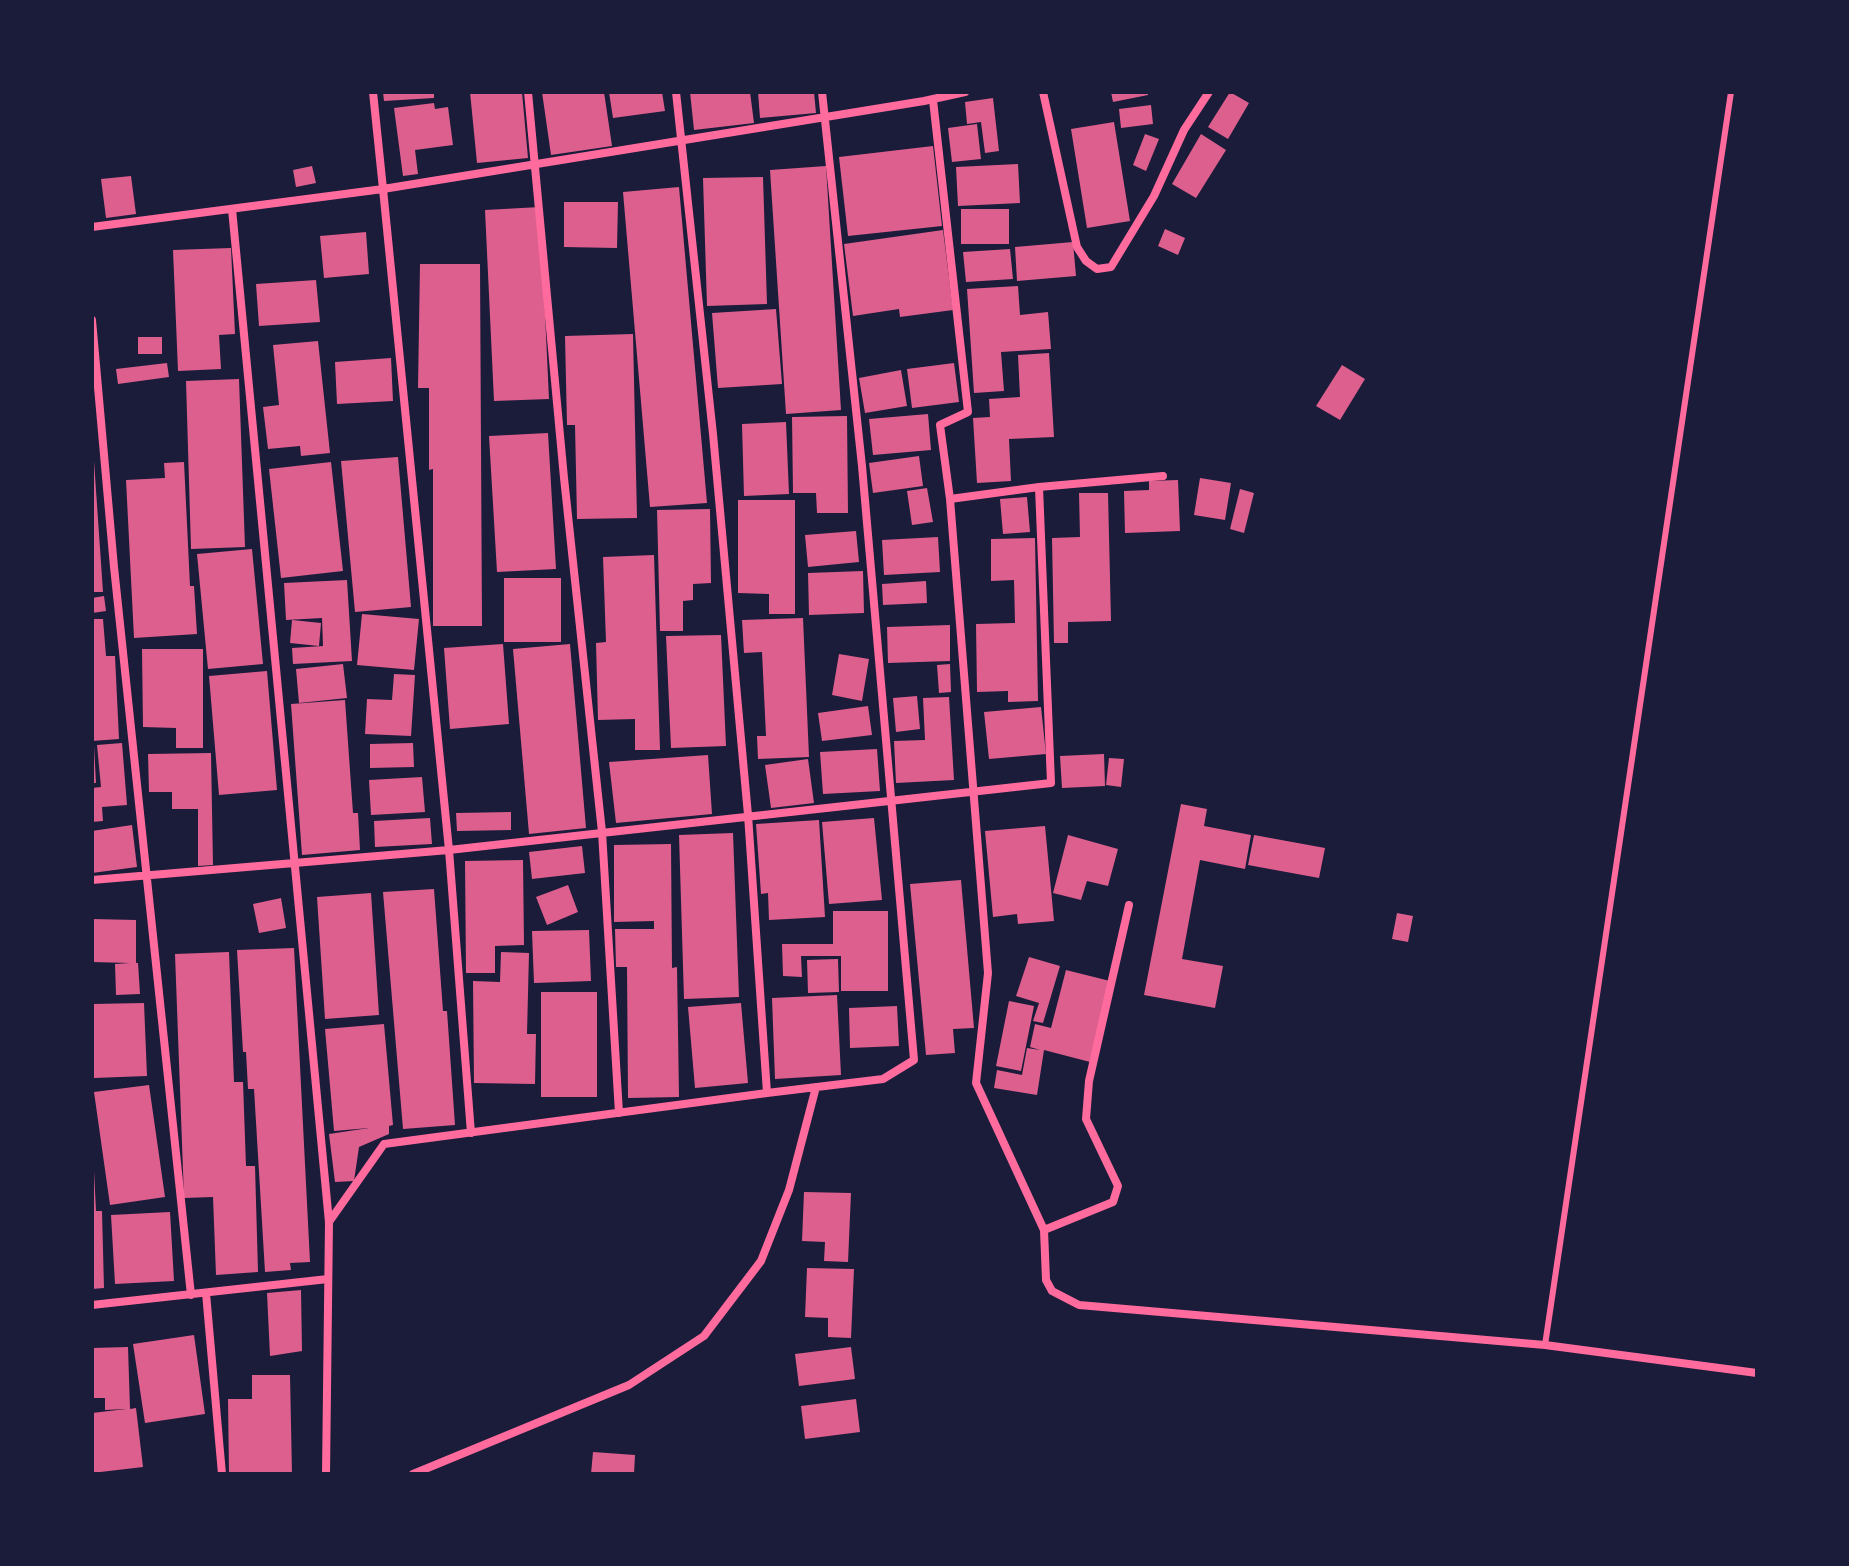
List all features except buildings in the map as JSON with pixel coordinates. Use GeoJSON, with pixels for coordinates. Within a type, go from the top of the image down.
{"type":"FeatureCollection","features":[{"type":"Feature","properties":{"kind":"street"},"geometry":{"type":"LineString","coordinates":[[373,92],[449,850],[471,1133]]}},
{"type":"Feature","properties":{"kind":"street"},"geometry":{"type":"LineString","coordinates":[[528,92],[564,478],[602,832],[619,1113]]}},
{"type":"Feature","properties":{"kind":"street"},"geometry":{"type":"LineString","coordinates":[[676,92],[713,434],[748,815],[767,1093]]}},
{"type":"Feature","properties":{"kind":"street"},"geometry":{"type":"LineString","coordinates":[[329,1222],[384,1144],[883,1079],[914,1060],[862,466],[822,92]]}},
{"type":"Feature","properties":{"kind":"street"},"geometry":{"type":"LineString","coordinates":[[92,227],[383,189],[933,100],[965,92]]}},
{"type":"Feature","properties":{"kind":"street"},"geometry":{"type":"LineString","coordinates":[[1043,92],[1077,247],[1086,261],[1097,269],[1111,267],[1154,196],[1184,130],[1209,92]]}},
{"type":"Feature","properties":{"kind":"street"},"geometry":{"type":"LineString","coordinates":[[933,100],[968,412],[940,425],[950,499],[988,973],[976,1083],[1044,1230],[1046,1280],[1052,1291],[1079,1305],[1545,1345],[1757,1373]]}},
{"type":"Feature","properties":{"kind":"street"},"geometry":{"type":"LineString","coordinates":[[232,209],[329,1222],[326,1474]]}},
{"type":"Feature","properties":{"kind":"street"},"geometry":{"type":"LineString","coordinates":[[92,320],[114,567],[191,1295]]}},
{"type":"Feature","properties":{"kind":"street"},"geometry":{"type":"LineString","coordinates":[[950,499],[1163,476]]}},
{"type":"Feature","properties":{"kind":"street"},"geometry":{"type":"LineString","coordinates":[[92,880],[449,850],[1051,783],[1039,487]]}},
{"type":"Feature","properties":{"kind":"street"},"geometry":{"type":"LineString","coordinates":[[1044,1230],[1113,1202],[1118,1186],[1086,1119],[1089,1081],[1129,905]]}},
{"type":"Feature","properties":{"kind":"street"},"geometry":{"type":"LineString","coordinates":[[413,1474],[629,1385],[704,1336],[761,1261],[789,1190],[816,1087]]}},
{"type":"Feature","properties":{"kind":"street"},"geometry":{"type":"LineString","coordinates":[[92,1305],[328,1279]]}},
{"type":"Feature","properties":{"kind":"street"},"geometry":{"type":"LineString","coordinates":[[206,1293],[222,1474]]}},
{"type":"Feature","properties":{"kind":"lane"},"geometry":{"type":"LineString","coordinates":[[1545,1345],[1731,92]]}}]}
